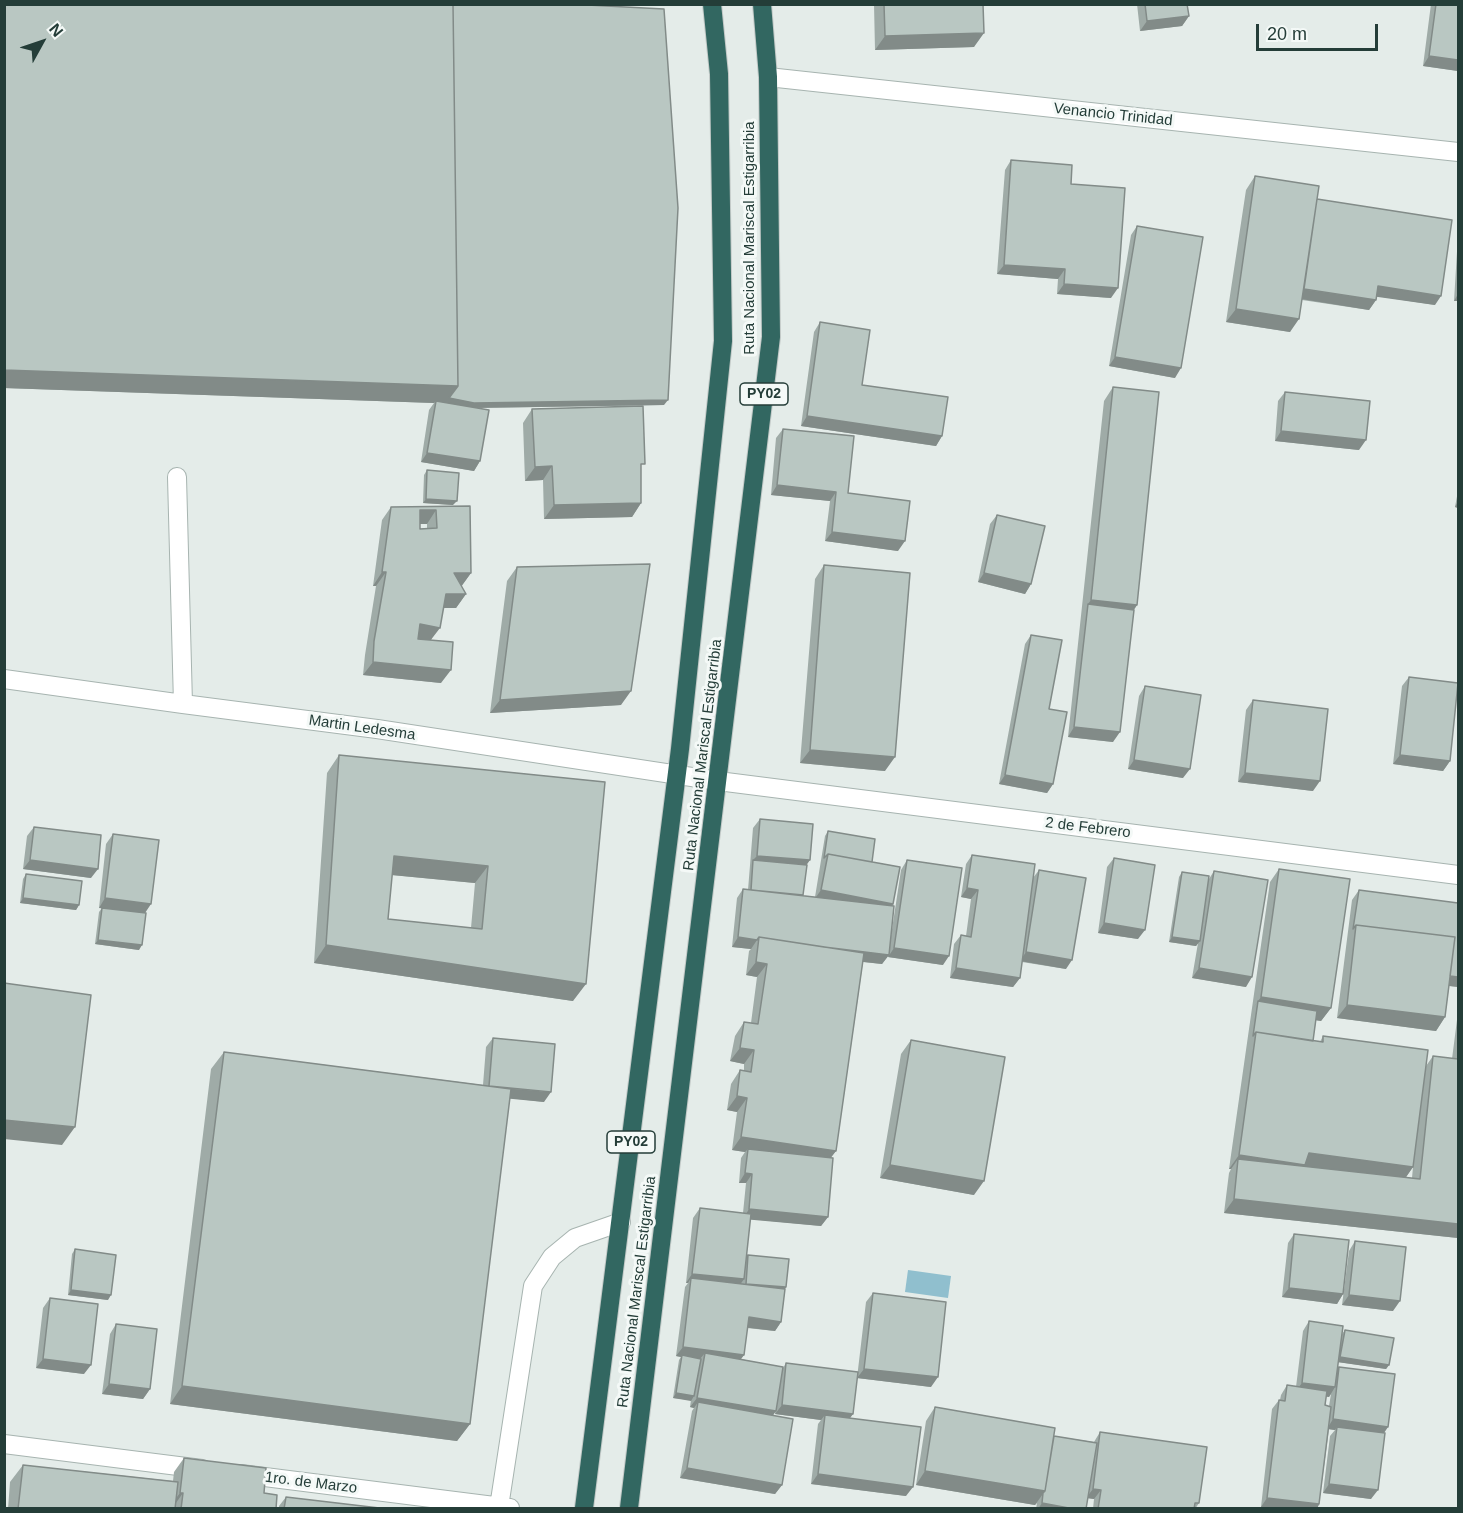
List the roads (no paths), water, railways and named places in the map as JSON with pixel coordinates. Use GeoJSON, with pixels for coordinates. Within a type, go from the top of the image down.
{"type":"FeatureCollection","features":[{"type":"Feature","properties":{"kind":"highway","name":"Ruta Nacional Mariscal Estigarribia"},"geometry":{"type":"LineString","coordinates":[[584,1509],[677,775],[723,341],[719,74],[712,4]]}},
{"type":"Feature","properties":{"kind":"highway","name":"Ruta Nacional Mariscal Estigarribia"},"geometry":{"type":"LineString","coordinates":[[629,1509],[771,337],[768,77],[762,4]]}},
{"type":"Feature","properties":{"kind":"street","name":"Venancio Trinidad"},"geometry":{"type":"LineString","coordinates":[[768,77],[1458,152]]}},
{"type":"Feature","properties":{"kind":"street"},"geometry":{"type":"LineString","coordinates":[[177,477],[183,705]]}},
{"type":"Feature","properties":{"kind":"street","name":"Martin Ledesma"},"geometry":{"type":"LineString","coordinates":[[4,679],[183,705],[377,729],[718,781]]}},
{"type":"Feature","properties":{"kind":"street","name":"2 de Febrero"},"geometry":{"type":"LineString","coordinates":[[718,781],[1458,875]]}},
{"type":"Feature","properties":{"kind":"street"},"geometry":{"type":"LineString","coordinates":[[505,1508],[533,1286],[552,1257],[575,1238],[621,1222]]}},
{"type":"Feature","properties":{"kind":"street","name":"1ro. de Marzo"},"geometry":{"type":"LineString","coordinates":[[4,1444],[505,1508]]}},
{"type":"Feature","properties":{"kind":"water"},"geometry":{"type":"Polygon","coordinates":[[[908,1270],[951,1276],[948,1298],[905,1292],[908,1270]]]}}]}
